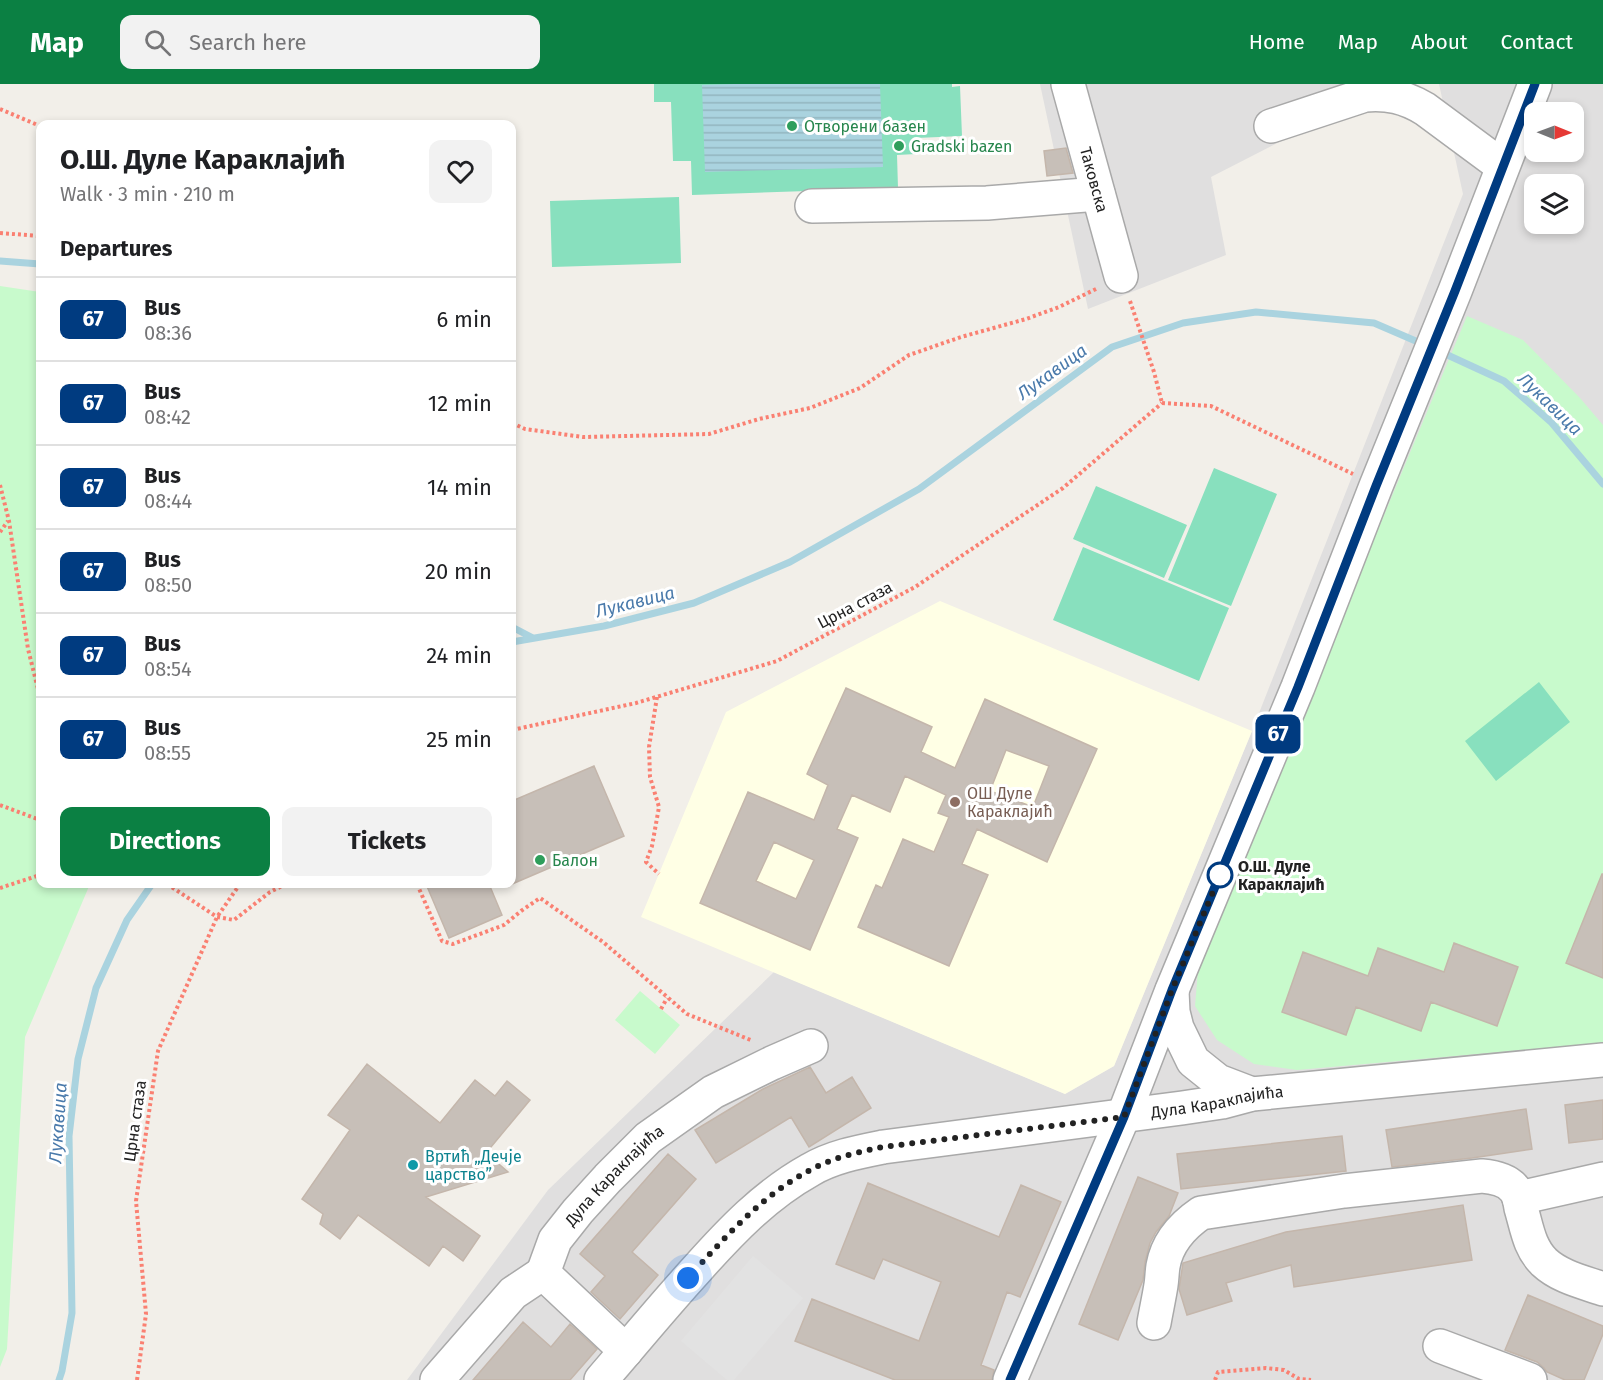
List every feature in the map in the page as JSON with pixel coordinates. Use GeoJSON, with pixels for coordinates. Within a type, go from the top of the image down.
{"type":"FeatureCollection","features":[{"type":"Feature","properties":{"kind":"street","name":"Таковска"},"geometry":{"type":"LineString","coordinates":[[1068,84],[1127,290]]}},
{"type":"Feature","properties":{"kind":"street"},"geometry":{"type":"LineString","coordinates":[[1010,1380],[1124,1117],[1172,990],[1298,687],[1535,84]]}},
{"type":"Feature","properties":{"kind":"street"},"geometry":{"type":"LineString","coordinates":[[1271,126],[1365,96],[1382,94],[1398,96],[1425,109],[1502,166]]}},
{"type":"Feature","properties":{"kind":"street"},"geometry":{"type":"LineString","coordinates":[[812,206],[987,203],[1098,194]]}},
{"type":"Feature","properties":{"kind":"street"},"geometry":{"type":"LineString","coordinates":[[1172,990],[1173,1012],[1177,1028],[1193,1061],[1218,1081],[1252,1094]]}},
{"type":"Feature","properties":{"kind":"street","name":"Дула Караклајића"},"geometry":{"type":"LineString","coordinates":[[543,1273],[555,1240],[593,1195],[648,1138],[713,1092],[800,1051]]}},
{"type":"Feature","properties":{"kind":"street","name":"Дула Караклајића"},"geometry":{"type":"LineString","coordinates":[[601,1380],[730,1232],[753,1211],[790,1182],[827,1162],[855,1152],[1124,1117],[1222,1102],[1252,1094],[1603,1060]]}},
{"type":"Feature","properties":{"kind":"street"},"geometry":{"type":"LineString","coordinates":[[1154,1323],[1162,1267],[1167,1252],[1182,1229],[1201,1213],[1344,1191],[1482,1176],[1504,1181],[1516,1191],[1530,1240],[1544,1262],[1567,1277],[1603,1289]]}},
{"type":"Feature","properties":{"kind":"street"},"geometry":{"type":"LineString","coordinates":[[1519,1198],[1603,1179]]}},
{"type":"Feature","properties":{"kind":"street"},"geometry":{"type":"LineString","coordinates":[[437,1380],[513,1293],[543,1273],[626,1351]]}},
{"type":"Feature","properties":{"kind":"street"},"geometry":{"type":"LineString","coordinates":[[1440,1346],[1530,1380]]}},
{"type":"Feature","properties":{"kind":"path"},"geometry":{"type":"LineString","coordinates":[[0,110],[36,124]]}},
{"type":"Feature","properties":{"kind":"path"},"geometry":{"type":"LineString","coordinates":[[0,233],[36,236]]}},
{"type":"Feature","properties":{"kind":"path"},"geometry":{"type":"LineString","coordinates":[[516,425],[525,429],[583,437],[709,434],[759,419],[810,408],[860,388],[909,355],[961,337],[1026,319],[1059,307],[1127,290],[1162,403],[1211,406],[1376,486]]}},
{"type":"Feature","properties":{"kind":"path","name":"Црна стаза"},"geometry":{"type":"LineString","coordinates":[[516,729],[636,703],[777,660],[915,587],[1063,488],[1162,403]]}},
{"type":"Feature","properties":{"kind":"path"},"geometry":{"type":"LineString","coordinates":[[0,485],[9,521],[28,649],[36,680]]}},
{"type":"Feature","properties":{"kind":"path"},"geometry":{"type":"LineString","coordinates":[[0,532],[9,521]]}},
{"type":"Feature","properties":{"kind":"path"},"geometry":{"type":"LineString","coordinates":[[657,697],[649,747],[650,777],[659,807],[652,846],[646,862],[659,874]]}},
{"type":"Feature","properties":{"kind":"path"},"geometry":{"type":"LineString","coordinates":[[0,805],[36,818]]}},
{"type":"Feature","properties":{"kind":"path"},"geometry":{"type":"LineString","coordinates":[[0,888],[36,875]]}},
{"type":"Feature","properties":{"kind":"path"},"geometry":{"type":"LineString","coordinates":[[173,888],[217,917],[234,920],[278,888]]}},
{"type":"Feature","properties":{"kind":"path","name":"Црна стаза"},"geometry":{"type":"LineString","coordinates":[[137,1380],[146,1314],[136,1201],[158,1052],[217,917],[237,888]]}},
{"type":"Feature","properties":{"kind":"path"},"geometry":{"type":"LineString","coordinates":[[419,888],[442,941],[453,944],[504,925],[540,898],[603,942],[687,1014],[800,1051]]}},
{"type":"Feature","properties":{"kind":"path"},"geometry":{"type":"LineString","coordinates":[[661,1009],[667,998]]}},
{"type":"Feature","properties":{"kind":"path"},"geometry":{"type":"LineString","coordinates":[[1215,1380],[1218,1372],[1266,1368],[1284,1370],[1299,1379],[1311,1380]]}},
{"type":"Feature","properties":{"kind":"shaded area"},"geometry":{"type":"Polygon","coordinates":[[[1040,84],[1392,84],[1211,177],[1226,255],[1088,309],[1040,84]]]}},
{"type":"Feature","properties":{"kind":"shaded area"},"geometry":{"type":"Polygon","coordinates":[[[1439,84],[1603,84],[1603,1380],[407,1380],[548,1190],[774,972],[1065,1094],[1114,1066],[1252,731],[1463,194],[1439,84]]]}},
{"type":"Feature","properties":{"kind":"shaded area","name":"ОШ Дуле Караклајић"},"geometry":{"type":"Polygon","coordinates":[[[940,601],[1252,731],[1114,1066],[1065,1094],[641,917],[726,712],[940,601]]]}},
{"type":"Feature","properties":{"kind":"shaded area"},"geometry":{"type":"Polygon","coordinates":[[[753,1256],[803,1298],[734,1380],[727,1380],[681,1341],[753,1256]]]}},
{"type":"Feature","properties":{"kind":"green space"},"geometry":{"type":"Polygon","coordinates":[[[654,84],[952,84],[952,87],[960,86],[962,136],[916,138],[916,154],[897,155],[898,188],[692,195],[691,161],[673,161],[671,102],[654,102],[654,84]]]}},
{"type":"Feature","properties":{"kind":"green space"},"geometry":{"type":"Polygon","coordinates":[[[679,197],[681,263],[552,267],[550,201],[679,197]]]}},
{"type":"Feature","properties":{"kind":"green space"},"geometry":{"type":"Polygon","coordinates":[[[0,286],[36,291],[36,888],[88,888],[25,1037],[7,1349],[0,1367],[0,286]]]}},
{"type":"Feature","properties":{"kind":"green space"},"geometry":{"type":"Polygon","coordinates":[[[1467,316],[1523,340],[1603,425],[1603,1043],[1297,1070],[1254,1064],[1217,1040],[1195,1006],[1199,959],[1467,316]]]}},
{"type":"Feature","properties":{"kind":"green space"},"geometry":{"type":"Polygon","coordinates":[[[1214,468],[1277,494],[1231,606],[1168,580],[1214,468]]]}},
{"type":"Feature","properties":{"kind":"green space"},"geometry":{"type":"Polygon","coordinates":[[[1096,486],[1187,525],[1164,578],[1073,539],[1096,486]]]}},
{"type":"Feature","properties":{"kind":"green space"},"geometry":{"type":"Polygon","coordinates":[[[1083,547],[1229,608],[1199,681],[1053,620],[1083,547]]]}},
{"type":"Feature","properties":{"kind":"green space"},"geometry":{"type":"Polygon","coordinates":[[[1539,682],[1570,722],[1496,781],[1465,741],[1539,682]]]}},
{"type":"Feature","properties":{"kind":"green space"},"geometry":{"type":"Polygon","coordinates":[[[640,991],[680,1025],[655,1054],[615,1020],[640,991]]]}},
{"type":"Feature","properties":{"kind":"water","name":"Отворени базен"},"geometry":{"type":"Polygon","coordinates":[[[880,84],[883,167],[705,172],[702,85],[880,84]]]}},
{"type":"Feature","properties":{"kind":"building"},"geometry":{"type":"Polygon","coordinates":[[[1066,148],[1073,173],[1047,176],[1044,151],[1066,148]]]}},
{"type":"Feature","properties":{"kind":"building"},"geometry":{"type":"Polygon","coordinates":[[[846,688],[932,727],[921,752],[955,768],[985,699],[1097,749],[1047,862],[977,829],[962,864],[988,875],[949,966],[858,927],[876,885],[882,888],[903,839],[934,852],[949,817],[938,813],[946,795],[905,776],[890,812],[852,795],[837,829],[858,838],[810,950],[700,903],[748,792],[814,820],[828,785],[807,774],[846,688]],[[1006,750],[990,791],[1033,807],[1049,766],[1006,750]],[[774,842],[756,881],[796,899],[814,860],[774,842]]]}},
{"type":"Feature","properties":{"kind":"building","name":"Балон"},"geometry":{"type":"Polygon","coordinates":[[[594,766],[624,836],[516,882],[516,799],[594,766]]]}},
{"type":"Feature","properties":{"kind":"building"},"geometry":{"type":"Polygon","coordinates":[[[1603,874],[1603,978],[1566,963],[1603,874]]]}},
{"type":"Feature","properties":{"kind":"building"},"geometry":{"type":"Polygon","coordinates":[[[428,888],[491,888],[502,915],[449,938],[428,888]]]}},
{"type":"Feature","properties":{"kind":"building"},"geometry":{"type":"Polygon","coordinates":[[[1454,943],[1518,967],[1497,1026],[1431,1002],[1421,1031],[1356,1007],[1346,1035],[1282,1012],[1303,952],[1368,976],[1378,948],[1444,972],[1454,943]]]}},
{"type":"Feature","properties":{"kind":"building","name":"Вртић „Дечје царство”"},"geometry":{"type":"Polygon","coordinates":[[[367,1064],[440,1123],[475,1080],[495,1096],[507,1081],[530,1100],[486,1153],[508,1172],[426,1197],[480,1236],[463,1261],[443,1246],[429,1266],[358,1215],[340,1239],[320,1224],[323,1214],[302,1199],[350,1130],[328,1115],[367,1064]]]}},
{"type":"Feature","properties":{"kind":"building"},"geometry":{"type":"Polygon","coordinates":[[[810,1067],[826,1093],[852,1077],[871,1108],[809,1147],[791,1117],[716,1163],[695,1130],[763,1089],[810,1067]]]}},
{"type":"Feature","properties":{"kind":"building"},"geometry":{"type":"Polygon","coordinates":[[[1603,1100],[1603,1139],[1569,1143],[1565,1105],[1603,1100]]]}},
{"type":"Feature","properties":{"kind":"building"},"geometry":{"type":"Polygon","coordinates":[[[1526,1109],[1532,1149],[1392,1167],[1386,1130],[1526,1109]]]}},
{"type":"Feature","properties":{"kind":"building"},"geometry":{"type":"Polygon","coordinates":[[[1342,1136],[1346,1171],[1181,1189],[1177,1154],[1342,1136]]]}},
{"type":"Feature","properties":{"kind":"building"},"geometry":{"type":"Polygon","coordinates":[[[668,1154],[696,1179],[632,1252],[658,1275],[620,1319],[591,1292],[605,1276],[580,1254],[668,1154]]]}},
{"type":"Feature","properties":{"kind":"building"},"geometry":{"type":"Polygon","coordinates":[[[1138,1177],[1178,1193],[1169,1216],[1150,1243],[1143,1280],[1118,1340],[1079,1324],[1138,1177]]]}},
{"type":"Feature","properties":{"kind":"building"},"geometry":{"type":"Polygon","coordinates":[[[868,1183],[999,1237],[1021,1185],[1061,1202],[1020,1297],[1007,1292],[981,1365],[994,1370],[992,1380],[895,1380],[795,1341],[812,1299],[919,1341],[941,1282],[883,1259],[874,1279],[836,1264],[868,1183]]]}},
{"type":"Feature","properties":{"kind":"building"},"geometry":{"type":"Polygon","coordinates":[[[1463,1205],[1472,1260],[1294,1287],[1291,1265],[1226,1283],[1232,1301],[1187,1315],[1179,1289],[1183,1263],[1286,1232],[1463,1205]]]}},
{"type":"Feature","properties":{"kind":"building"},"geometry":{"type":"Polygon","coordinates":[[[1528,1295],[1603,1326],[1603,1334],[1584,1380],[1565,1380],[1547,1372],[1537,1362],[1505,1350],[1528,1295]]]}},
{"type":"Feature","properties":{"kind":"building"},"geometry":{"type":"Polygon","coordinates":[[[523,1322],[551,1347],[570,1324],[597,1349],[570,1380],[473,1380],[523,1322]]]}},
{"type":"Feature","properties":{"kind":"waterway"},"geometry":{"type":"LineString","coordinates":[[0,261],[36,264]]}},
{"type":"Feature","properties":{"kind":"waterway","name":"Лукавица"},"geometry":{"type":"LineString","coordinates":[[516,641],[604,626],[694,603],[790,562],[919,489],[1112,347],[1183,323],[1256,312],[1374,323],[1425,345]]}},
{"type":"Feature","properties":{"kind":"waterway","name":"Лукавица"},"geometry":{"type":"LineString","coordinates":[[1441,352],[1504,381],[1551,422],[1603,484]]}},
{"type":"Feature","properties":{"kind":"waterway"},"geometry":{"type":"LineString","coordinates":[[516,629],[533,638]]}},
{"type":"Feature","properties":{"kind":"waterway","name":"Лукавица"},"geometry":{"type":"LineString","coordinates":[[59,1380],[72,1313],[69,1136],[78,1059],[96,988],[127,920],[149,888]]}},
{"type":"Feature","properties":{"kind":"bus line","name":"67"},"geometry":{"type":"LineString","coordinates":[[1010,1380],[1124,1117],[1172,990],[1298,687],[1535,84]]}},
{"type":"Feature","properties":{"kind":"place","name":"Отворени базен"},"geometry":{"type":"Point","coordinates":[792,126]}},
{"type":"Feature","properties":{"kind":"place","name":"Gradski bazen"},"geometry":{"type":"Point","coordinates":[899,146]}},
{"type":"Feature","properties":{"kind":"place","name":"ОШ Дуле Караклајић"},"geometry":{"type":"Point","coordinates":[955,802]}},
{"type":"Feature","properties":{"kind":"place","name":"Балон"},"geometry":{"type":"Point","coordinates":[540,860]}},
{"type":"Feature","properties":{"kind":"place","name":"О.Ш. Дуле Караклајић"},"geometry":{"type":"Point","coordinates":[1220,875]}},
{"type":"Feature","properties":{"kind":"place","name":"Вртић „Дечје царство”"},"geometry":{"type":"Point","coordinates":[413,1165]}},
{"type":"Feature","properties":{"kind":"route"},"geometry":{"type":"LineString","coordinates":[[688,1278],[730,1232],[773,1194],[811,1169],[827,1162],[855,1152],[883,1147],[1124,1117],[1172,990],[1220,875]]}}]}
